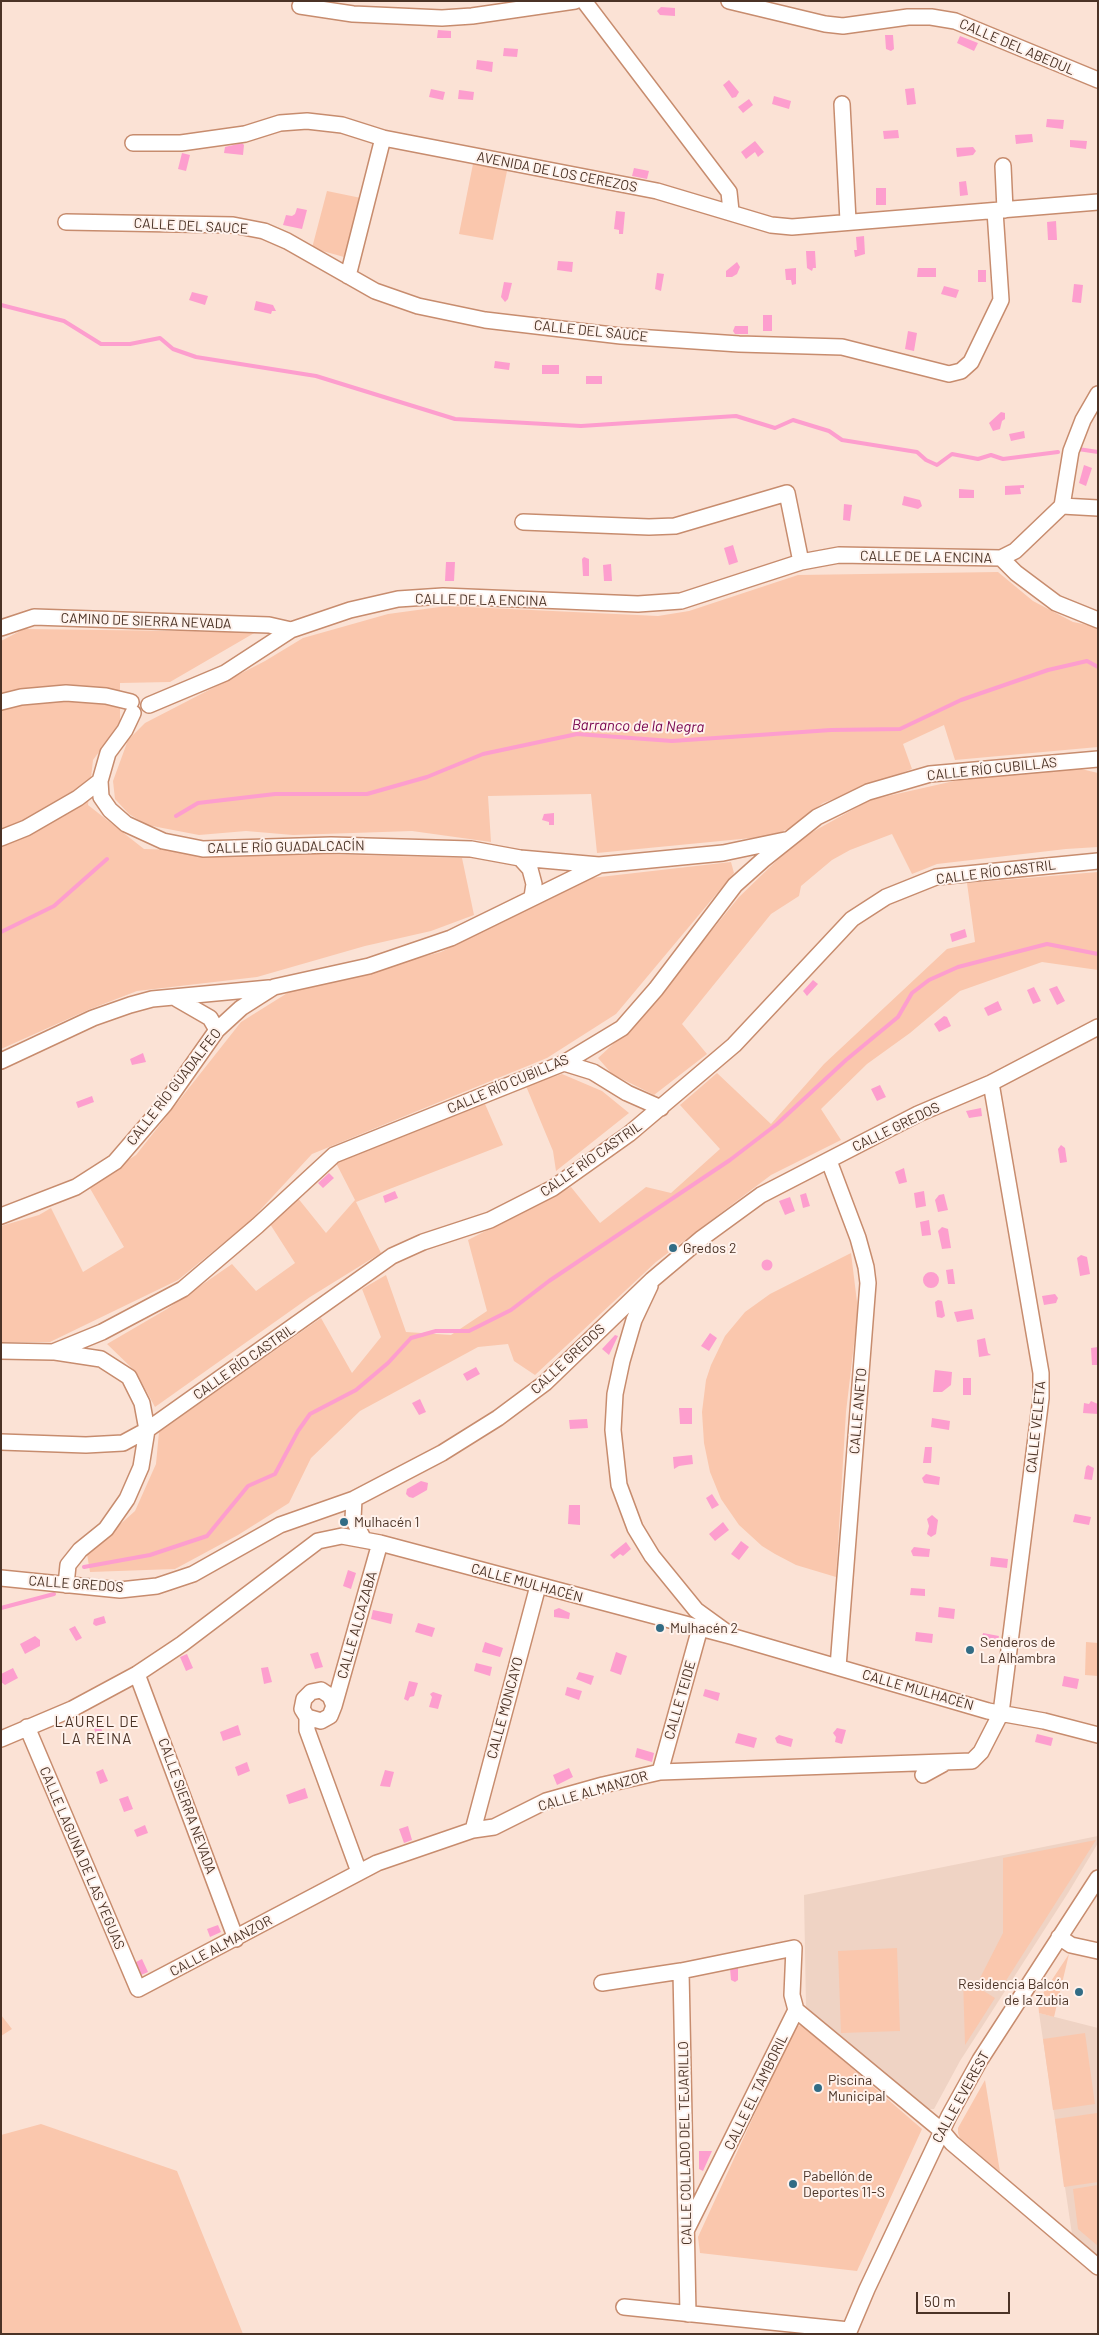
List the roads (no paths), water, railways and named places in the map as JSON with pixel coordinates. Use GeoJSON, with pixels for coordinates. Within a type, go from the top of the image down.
{"type":"FeatureCollection","features":[{"type":"Feature","properties":{"kind":"street"},"geometry":{"type":"LineString","coordinates":[[300,6],[353,14],[442,18],[472,16],[575,1]]}},
{"type":"Feature","properties":{"kind":"street"},"geometry":{"type":"LineString","coordinates":[[584,1],[729,192],[731,211]]}},
{"type":"Feature","properties":{"kind":"street","name":"CALLE DEL ABEDUL"},"geometry":{"type":"LineString","coordinates":[[729,1],[825,24],[843,26],[908,17],[955,20],[1098,80]]}},
{"type":"Feature","properties":{"kind":"street"},"geometry":{"type":"LineString","coordinates":[[842,104],[848,221]]}},
{"type":"Feature","properties":{"kind":"street","name":"AVENIDA DE LOS CEREZOS"},"geometry":{"type":"LineString","coordinates":[[133,143],[181,143],[245,134],[280,123],[307,121],[342,125],[383,138],[657,191],[731,211],[771,225],[792,227],[1098,202]]}},
{"type":"Feature","properties":{"kind":"street"},"geometry":{"type":"LineString","coordinates":[[348,276],[383,138]]}},
{"type":"Feature","properties":{"kind":"street"},"geometry":{"type":"LineString","coordinates":[[1000,210],[1003,166]]}},
{"type":"Feature","properties":{"kind":"street","name":"CALLE DEL SAUCE"},"geometry":{"type":"LineString","coordinates":[[66,222],[234,225],[264,231],[288,241],[375,291],[418,306],[485,320],[621,336],[739,344],[842,347],[949,374],[961,371],[970,362],[1001,300],[1000,210]]}},
{"type":"Feature","properties":{"kind":"street"},"geometry":{"type":"LineString","coordinates":[[1098,394],[1083,420],[1071,452],[1062,506],[1098,508]]}},
{"type":"Feature","properties":{"kind":"street"},"geometry":{"type":"LineString","coordinates":[[523,522],[648,527],[675,526],[787,493],[801,562]]}},
{"type":"Feature","properties":{"kind":"street","name":"CALLE DE LA ENCINA"},"geometry":{"type":"LineString","coordinates":[[132,708],[140,697],[146,700],[148,705],[225,673],[291,630],[350,610],[398,599],[443,596],[638,604],[681,601],[801,562],[839,556],[1001,558],[1015,551],[1062,506]]}},
{"type":"Feature","properties":{"kind":"street"},"geometry":{"type":"LineString","coordinates":[[1001,558],[1016,573],[1056,603],[1098,620]]}},
{"type":"Feature","properties":{"kind":"street","name":"CAMINO DE SIERRA NEVADA"},"geometry":{"type":"LineString","coordinates":[[1,628],[34,617],[269,626],[291,630]]}},
{"type":"Feature","properties":{"kind":"street"},"geometry":{"type":"LineString","coordinates":[[1,702],[21,697],[66,693],[106,696],[132,708],[125,730],[108,754],[100,781],[101,796],[78,798]]}},
{"type":"Feature","properties":{"kind":"street","name":"CALLE RÍO CUBILLAS"},"geometry":{"type":"LineString","coordinates":[[1,1351],[53,1352],[102,1332],[183,1290],[257,1226],[334,1155],[564,1064],[622,1028],[656,989],[735,885],[817,817],[868,792],[930,774],[1098,759]]}},
{"type":"Feature","properties":{"kind":"street"},"geometry":{"type":"LineString","coordinates":[[1,838],[26,828],[78,798],[100,781]]}},
{"type":"Feature","properties":{"kind":"street","name":"CALLE RÍO GUADALCACÍN"},"geometry":{"type":"LineString","coordinates":[[101,796],[110,810],[126,824],[163,841],[203,849],[340,845],[471,849],[520,858],[599,865],[723,853],[789,839]]}},
{"type":"Feature","properties":{"kind":"street"},"geometry":{"type":"LineString","coordinates":[[520,858],[530,869],[534,884],[532,897]]}},
{"type":"Feature","properties":{"kind":"street","name":"CALLE RÍO CASTRIL"},"geometry":{"type":"LineString","coordinates":[[1,1442],[86,1445],[124,1443],[147,1430],[392,1256],[424,1242],[490,1220],[553,1188],[638,1126],[734,1046],[852,919],[886,897],[936,878],[1098,861]]}},
{"type":"Feature","properties":{"kind":"street","name":"CALLE RÍO GUADALFEO"},"geometry":{"type":"LineString","coordinates":[[1,1216],[76,1187],[115,1162],[165,1104],[217,1030],[242,1008],[274,987],[369,966],[451,938],[599,865]]}},
{"type":"Feature","properties":{"kind":"street"},"geometry":{"type":"LineString","coordinates":[[1,1061],[93,1018],[152,999],[274,987]]}},
{"type":"Feature","properties":{"kind":"street"},"geometry":{"type":"LineString","coordinates":[[175,998],[210,1018],[217,1030]]}},
{"type":"Feature","properties":{"kind":"street","name":"CALLE GREDOS"},"geometry":{"type":"LineString","coordinates":[[1,1578],[120,1590],[157,1586],[193,1574],[280,1525],[354,1499],[442,1453],[498,1418],[545,1383],[652,1280],[702,1238],[761,1195],[918,1114],[991,1083],[1098,1027]]}},
{"type":"Feature","properties":{"kind":"street"},"geometry":{"type":"LineString","coordinates":[[590,1047],[587,1060],[593,1072]]}},
{"type":"Feature","properties":{"kind":"street"},"geometry":{"type":"LineString","coordinates":[[564,1064],[593,1072],[627,1093],[660,1108]]}},
{"type":"Feature","properties":{"kind":"street","name":"CALLE VELETA"},"geometry":{"type":"LineString","coordinates":[[991,1083],[1041,1373],[1041,1398],[1000,1713]]}},
{"type":"Feature","properties":{"kind":"street"},"geometry":{"type":"LineString","coordinates":[[627,1093],[636,1108],[638,1126]]}},
{"type":"Feature","properties":{"kind":"street","name":"CALLE ANETO"},"geometry":{"type":"LineString","coordinates":[[829,1161],[858,1238],[866,1266],[868,1284],[838,1667]]}},
{"type":"Feature","properties":{"kind":"street"},"geometry":{"type":"LineString","coordinates":[[652,1280],[634,1320],[615,1394],[613,1430],[619,1485],[635,1528],[652,1556],[696,1610],[734,1637]]}},
{"type":"Feature","properties":{"kind":"street"},"geometry":{"type":"LineString","coordinates":[[101,1360],[96,1348],[102,1332]]}},
{"type":"Feature","properties":{"kind":"street"},"geometry":{"type":"LineString","coordinates":[[53,1352],[101,1360],[128,1377],[142,1403],[147,1430],[141,1467],[127,1499],[106,1529],[80,1550],[68,1565],[66,1585]]}},
{"type":"Feature","properties":{"kind":"street"},"geometry":{"type":"LineString","coordinates":[[354,1499],[353,1519],[364,1540]]}},
{"type":"Feature","properties":{"kind":"street","name":"CALLE MULHACÉN"},"geometry":{"type":"LineString","coordinates":[[1,1739],[72,1709],[137,1674],[182,1644],[318,1541],[342,1536],[380,1543],[734,1637],[1000,1713],[1098,1735]]}},
{"type":"Feature","properties":{"kind":"street","name":"CALLE ALCAZABA"},"geometry":{"type":"LineString","coordinates":[[334,1706],[380,1543]]}},
{"type":"Feature","properties":{"kind":"street","name":"CALLE MONCAYO"},"geometry":{"type":"LineString","coordinates":[[472,1830],[538,1586]]}},
{"type":"Feature","properties":{"kind":"street","name":"CALLE TEIDE"},"geometry":{"type":"LineString","coordinates":[[660,1772],[700,1628]]}},
{"type":"Feature","properties":{"kind":"street","name":"CALLE SIERRA NEVADA"},"geometry":{"type":"LineString","coordinates":[[137,1674],[236,1939]]}},
{"type":"Feature","properties":{"kind":"street","name":"CALLE ALCAZABA"},"geometry":{"type":"LineString","coordinates":[[334,1706],[333,1701],[326,1692],[316,1690],[304,1699],[302,1709],[307,1717],[307,1730],[359,1872]]}},
{"type":"Feature","properties":{"kind":"street"},"geometry":{"type":"LineString","coordinates":[[307,1717],[316,1722],[326,1720],[334,1706]]}},
{"type":"Feature","properties":{"kind":"street","name":"CALLE ALMANZOR"},"geometry":{"type":"LineString","coordinates":[[138,1989],[377,1863],[472,1830],[494,1827],[546,1801],[660,1772],[972,1761],[981,1752],[1000,1713]]}},
{"type":"Feature","properties":{"kind":"street","name":"CALLE LAGUNA DE LAS YEGUAS"},"geometry":{"type":"LineString","coordinates":[[27,1728],[138,1989]]}},
{"type":"Feature","properties":{"kind":"street"},"geometry":{"type":"LineString","coordinates":[[923,1776],[945,1763]]}},
{"type":"Feature","properties":{"kind":"street","name":"CALLE EVEREST"},"geometry":{"type":"LineString","coordinates":[[849,2332],[942,2131],[980,2060],[1098,1878]]}},
{"type":"Feature","properties":{"kind":"street"},"geometry":{"type":"LineString","coordinates":[[1059,1937],[1071,1945],[1098,1951]]}},
{"type":"Feature","properties":{"kind":"street"},"geometry":{"type":"LineString","coordinates":[[602,1983],[681,1972],[794,1948],[792,1995],[796,2010],[942,2131],[952,2143],[1098,2267]]}},
{"type":"Feature","properties":{"kind":"street","name":"CALLE COLLADO DEL TEJARILLO"},"geometry":{"type":"LineString","coordinates":[[681,1972],[688,2314]]}},
{"type":"Feature","properties":{"kind":"street","name":"CALLE EL TAMBORIL"},"geometry":{"type":"LineString","coordinates":[[687,2229],[796,2010]]}},
{"type":"Feature","properties":{"kind":"street"},"geometry":{"type":"LineString","coordinates":[[624,2307],[849,2332]]}},
{"type":"Feature","properties":{"kind":"waterway"},"geometry":{"type":"LineString","coordinates":[[1,305],[64,321],[101,344],[130,344],[160,338],[173,349],[196,357],[316,376],[455,419],[581,426],[736,416],[775,428],[793,420],[829,431],[842,440],[917,452],[926,460],[937,465],[952,454],[978,459],[991,455],[1003,459],[1058,452]]}},
{"type":"Feature","properties":{"kind":"waterway"},"geometry":{"type":"LineString","coordinates":[[1078,449],[1098,452]]}},
{"type":"Feature","properties":{"kind":"waterway","name":"Barranco de la Negra"},"geometry":{"type":"LineString","coordinates":[[176,816],[198,803],[275,794],[367,794],[427,777],[483,754],[577,734],[672,741],[831,730],[900,729],[961,700],[1048,670],[1087,661],[1098,667]]}},
{"type":"Feature","properties":{"kind":"waterway","name":"Barranco de la Negra"},"geometry":{"type":"LineString","coordinates":[[1,932],[54,906],[107,859]]}},
{"type":"Feature","properties":{"kind":"waterway"},"geometry":{"type":"LineString","coordinates":[[84,1567],[150,1555],[207,1536],[248,1486],[275,1474],[298,1431],[310,1414],[356,1390],[388,1363],[411,1338],[436,1331],[469,1331],[511,1310],[549,1281],[730,1160],[777,1124],[846,1060],[898,1017],[912,993],[929,980],[958,967],[1047,944],[1098,954]]}},
{"type":"Feature","properties":{"kind":"waterway"},"geometry":{"type":"LineString","coordinates":[[1,1608],[54,1594]]}},
{"type":"Feature","properties":{"kind":"place","name":"Gredos 2"},"geometry":{"type":"Point","coordinates":[673,1248]}},
{"type":"Feature","properties":{"kind":"place","name":"Mulhacén 1"},"geometry":{"type":"Point","coordinates":[344,1522]}},
{"type":"Feature","properties":{"kind":"place","name":"Mulhacén 2"},"geometry":{"type":"Point","coordinates":[660,1628]}},
{"type":"Feature","properties":{"kind":"place","name":"Senderos de La Alhambra"},"geometry":{"type":"Point","coordinates":[970,1650]}},
{"type":"Feature","properties":{"kind":"place","name":"Residencia Balcón de la Zubia"},"geometry":{"type":"Point","coordinates":[1079,1992]}},
{"type":"Feature","properties":{"kind":"place","name":"Piscina Municipal"},"geometry":{"type":"Point","coordinates":[818,2088]}},
{"type":"Feature","properties":{"kind":"place","name":"Pabellón de Deportes 11-S"},"geometry":{"type":"Point","coordinates":[793,2184]}},
{"type":"Feature","properties":{"kind":"district","name":"LAUREL DE LA REINA"},"geometry":{"type":"Point","coordinates":[97,1730]}}]}
